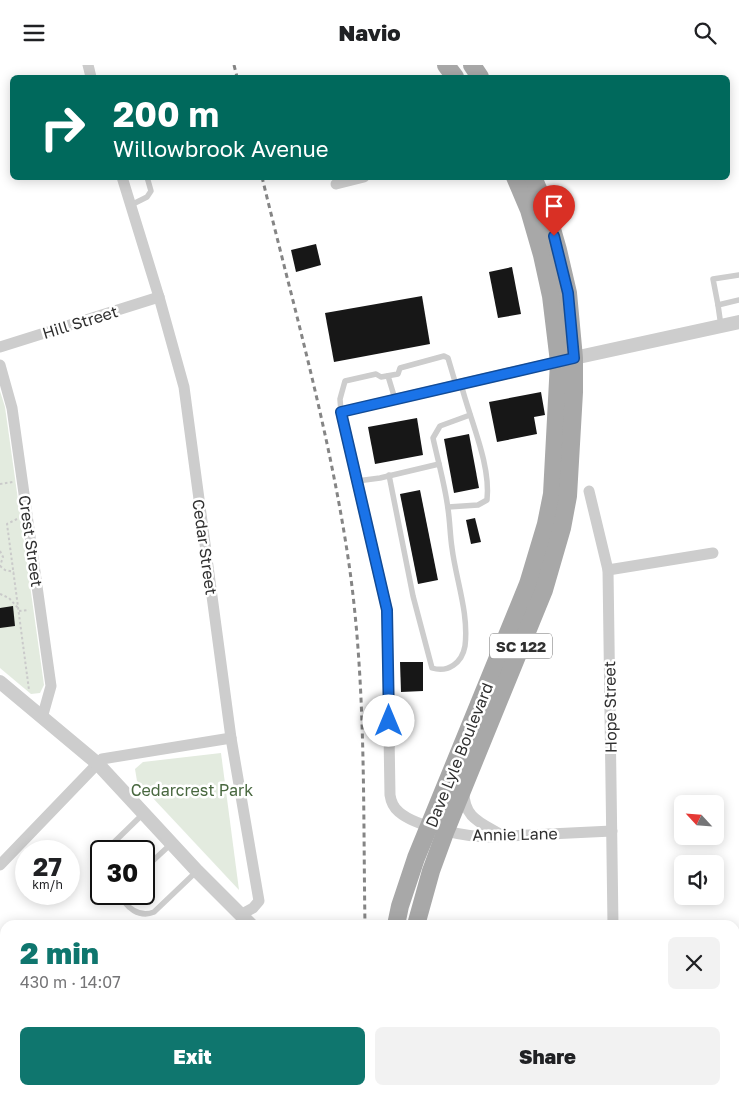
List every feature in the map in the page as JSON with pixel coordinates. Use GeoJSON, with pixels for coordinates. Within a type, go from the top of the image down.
{"type":"FeatureCollection","features":[{"type":"Feature","properties":{"kind":"main road","name":"Dave Lyle Boulevard"},"geometry":{"type":"LineString","coordinates":[[417,920],[431,871],[438,828],[528,584],[546,524],[552,494],[567,360],[542,255],[529,210],[516,180]]}},
{"type":"Feature","properties":{"kind":"main road","name":"Dave Lyle Boulevard"},"geometry":{"type":"LineString","coordinates":[[397,920],[408,882],[464,786],[544,590],[562,528],[568,496],[570,478],[567,360],[568,293],[545,204],[534,180]]}},
{"type":"Feature","properties":{"kind":"street","name":"Cedar Street"},"geometry":{"type":"LineString","coordinates":[[123,180],[184,387],[231,739],[259,901],[253,908],[242,914]]}},
{"type":"Feature","properties":{"kind":"street"},"geometry":{"type":"LineString","coordinates":[[336,184],[352,180]]}},
{"type":"Feature","properties":{"kind":"street","name":"Hill Street"},"geometry":{"type":"LineString","coordinates":[[0,347],[159,297]]}},
{"type":"Feature","properties":{"kind":"street"},"geometry":{"type":"LineString","coordinates":[[341,412],[739,322]]}},
{"type":"Feature","properties":{"kind":"street","name":"Crest Street"},"geometry":{"type":"LineString","coordinates":[[0,365],[12,408],[51,686],[42,717]]}},
{"type":"Feature","properties":{"kind":"street","name":"Annie Lane"},"geometry":{"type":"LineString","coordinates":[[341,412],[387,610],[389,777],[392,803],[398,811],[411,819],[472,836],[612,831]]}},
{"type":"Feature","properties":{"kind":"street","name":"Hope Street"},"geometry":{"type":"LineString","coordinates":[[589,491],[608,570],[614,920]]}},
{"type":"Feature","properties":{"kind":"street"},"geometry":{"type":"LineString","coordinates":[[608,570],[713,553]]}},
{"type":"Feature","properties":{"kind":"street"},"geometry":{"type":"LineString","coordinates":[[0,682],[98,763],[196,871],[247,920]]}},
{"type":"Feature","properties":{"kind":"street"},"geometry":{"type":"LineString","coordinates":[[0,865],[102,759],[231,739]]}},
{"type":"Feature","properties":{"kind":"street"},"geometry":{"type":"LineString","coordinates":[[464,786],[464,800],[470,814],[485,826],[503,836]]}},
{"type":"Feature","properties":{"kind":"lane"},"geometry":{"type":"LineString","coordinates":[[131,205],[147,197],[150,191],[148,180]]}},
{"type":"Feature","properties":{"kind":"lane"},"geometry":{"type":"LineString","coordinates":[[721,326],[714,279],[739,275]]}},
{"type":"Feature","properties":{"kind":"lane"},"geometry":{"type":"LineString","coordinates":[[718,305],[739,300]]}},
{"type":"Feature","properties":{"kind":"lane"},"geometry":{"type":"LineString","coordinates":[[341,412],[340,399],[345,381],[376,374],[382,377],[388,376],[398,373],[400,368],[444,356],[448,358],[470,415],[487,474],[487,500],[478,505],[448,507]]}},
{"type":"Feature","properties":{"kind":"lane"},"geometry":{"type":"LineString","coordinates":[[388,376],[395,399]]}},
{"type":"Feature","properties":{"kind":"lane"},"geometry":{"type":"LineString","coordinates":[[389,475],[413,596],[428,656],[432,668],[441,671],[454,666],[460,661],[465,647],[464,611],[452,548],[448,507],[433,438],[440,426],[470,415]]}},
{"type":"Feature","properties":{"kind":"lane"},"geometry":{"type":"LineString","coordinates":[[357,481],[439,463]]}},
{"type":"Feature","properties":{"kind":"lane"},"geometry":{"type":"LineString","coordinates":[[116,840],[144,813]]}},
{"type":"Feature","properties":{"kind":"lane"},"geometry":{"type":"LineString","coordinates":[[155,859],[172,843]]}},
{"type":"Feature","properties":{"kind":"lane"},"geometry":{"type":"LineString","coordinates":[[128,905],[138,913],[150,914],[154,912],[196,871]]}},
{"type":"Feature","properties":{"kind":"path"},"geometry":{"type":"LineString","coordinates":[[18,518],[8,524],[27,664],[29,695]]}},
{"type":"Feature","properties":{"kind":"path"},"geometry":{"type":"LineString","coordinates":[[0,551],[3,557],[0,566],[5,570],[14,572]]}},
{"type":"Feature","properties":{"kind":"path"},"geometry":{"type":"LineString","coordinates":[[0,594],[12,601],[19,611]]}},
{"type":"Feature","properties":{"kind":"green space"},"geometry":{"type":"Polygon","coordinates":[[[0,391],[5,407],[44,685],[40,693],[31,694],[0,668],[0,391]]]}},
{"type":"Feature","properties":{"kind":"green space","name":"Cedarcrest Park"},"geometry":{"type":"Polygon","coordinates":[[[221,753],[239,890],[137,781],[135,769],[143,762],[221,753]]]}},
{"type":"Feature","properties":{"kind":"building"},"geometry":{"type":"Polygon","coordinates":[[[316,244],[321,265],[296,272],[291,250],[316,244]]]}},
{"type":"Feature","properties":{"kind":"building"},"geometry":{"type":"Polygon","coordinates":[[[512,267],[521,314],[498,318],[489,272],[512,267]]]}},
{"type":"Feature","properties":{"kind":"building"},"geometry":{"type":"Polygon","coordinates":[[[422,296],[430,344],[334,362],[325,313],[422,296]]]}},
{"type":"Feature","properties":{"kind":"building"},"geometry":{"type":"Polygon","coordinates":[[[541,392],[545,415],[534,417],[537,434],[497,442],[489,402],[541,392]]]}},
{"type":"Feature","properties":{"kind":"building"},"geometry":{"type":"Polygon","coordinates":[[[417,418],[423,455],[375,464],[368,427],[417,418]]]}},
{"type":"Feature","properties":{"kind":"building"},"geometry":{"type":"Polygon","coordinates":[[[469,434],[479,488],[454,493],[444,439],[469,434]]]}},
{"type":"Feature","properties":{"kind":"building"},"geometry":{"type":"Polygon","coordinates":[[[420,490],[438,580],[418,584],[400,494],[420,490]]]}},
{"type":"Feature","properties":{"kind":"building"},"geometry":{"type":"Polygon","coordinates":[[[475,518],[481,542],[471,544],[466,520],[475,518]]]}},
{"type":"Feature","properties":{"kind":"building"},"geometry":{"type":"Polygon","coordinates":[[[13,606],[15,626],[0,628],[0,608],[13,606]]]}},
{"type":"Feature","properties":{"kind":"building"},"geometry":{"type":"Polygon","coordinates":[[[400,662],[423,662],[423,691],[401,692],[400,662]]]}},
{"type":"Feature","properties":{"kind":"railway"},"geometry":{"type":"LineString","coordinates":[[234,65],[236,75]]}},
{"type":"Feature","properties":{"kind":"railway"},"geometry":{"type":"LineString","coordinates":[[263,180],[332,466],[349,564],[361,699],[365,920]]}},
{"type":"Feature","properties":{"kind":"route"},"geometry":{"type":"LineString","coordinates":[[389,721],[387,610],[341,412],[574,358],[568,293],[554,236]]}}]}
